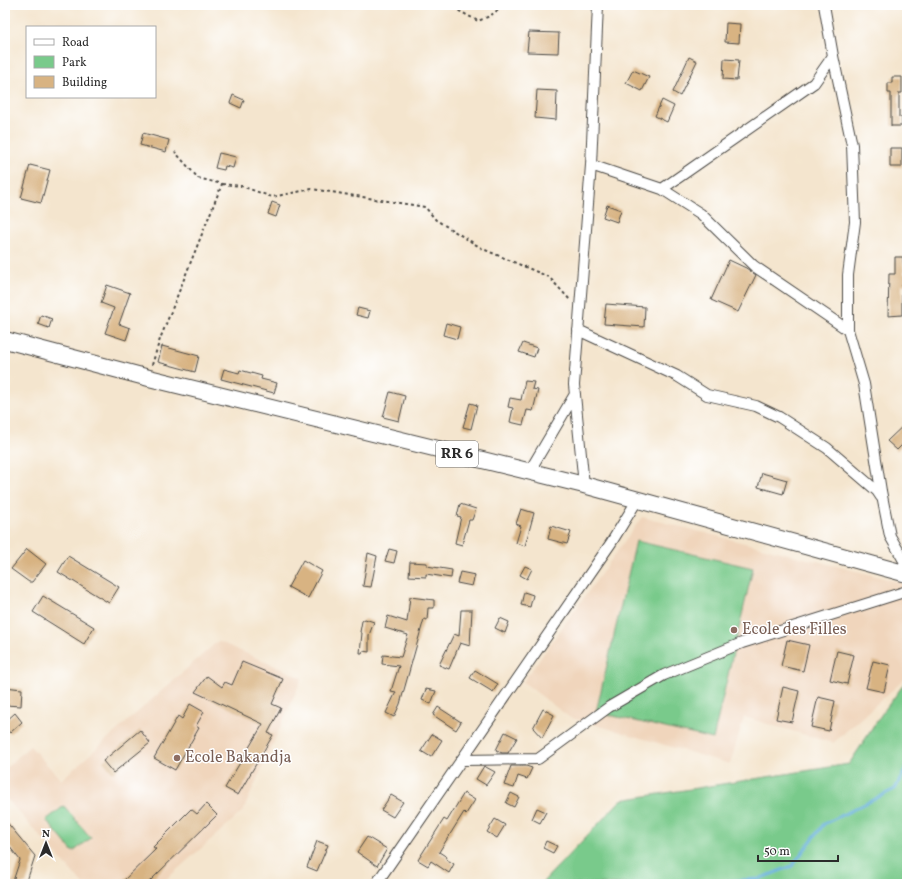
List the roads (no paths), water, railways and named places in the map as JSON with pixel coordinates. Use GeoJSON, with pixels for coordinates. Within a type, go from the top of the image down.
{"type":"FeatureCollection","features":[{"type":"Feature","properties":{"kind":"main road","name":"RR 6"},"geometry":{"type":"LineString","coordinates":[[5,340],[149,378],[638,499],[907,574]]}},
{"type":"Feature","properties":{"kind":"street"},"geometry":{"type":"LineString","coordinates":[[584,485],[575,394],[578,330],[591,165],[598,5]]}},
{"type":"Feature","properties":{"kind":"street"},"geometry":{"type":"LineString","coordinates":[[824,5],[852,145],[855,222],[848,275],[848,330],[864,384],[882,499],[890,536],[907,566]]}},
{"type":"Feature","properties":{"kind":"street"},"geometry":{"type":"LineString","coordinates":[[662,189],[814,83],[833,56]]}},
{"type":"Feature","properties":{"kind":"street"},"geometry":{"type":"LineString","coordinates":[[591,165],[662,189],[701,214],[754,266],[848,330]]}},
{"type":"Feature","properties":{"kind":"street"},"geometry":{"type":"LineString","coordinates":[[578,330],[677,376],[706,395],[756,406],[779,417],[836,454],[877,491],[882,499]]}},
{"type":"Feature","properties":{"kind":"street"},"geometry":{"type":"LineString","coordinates":[[529,472],[575,394]]}},
{"type":"Feature","properties":{"kind":"street"},"geometry":{"type":"LineString","coordinates":[[376,884],[611,543],[638,499]]}},
{"type":"Feature","properties":{"kind":"street"},"geometry":{"type":"LineString","coordinates":[[462,760],[538,759],[609,707],[664,675],[742,643],[907,591]]}},
{"type":"Feature","properties":{"kind":"waterway"},"geometry":{"type":"LineString","coordinates":[[713,884],[714,882],[759,879],[792,866],[824,824],[895,789],[907,767]]}},
{"type":"Feature","properties":{"kind":"place","name":"Ecole des Filles"},"geometry":{"type":"Point","coordinates":[734,630]}},
{"type":"Feature","properties":{"kind":"place","name":"Ecole Bakandja"},"geometry":{"type":"Point","coordinates":[177,758]}}]}
